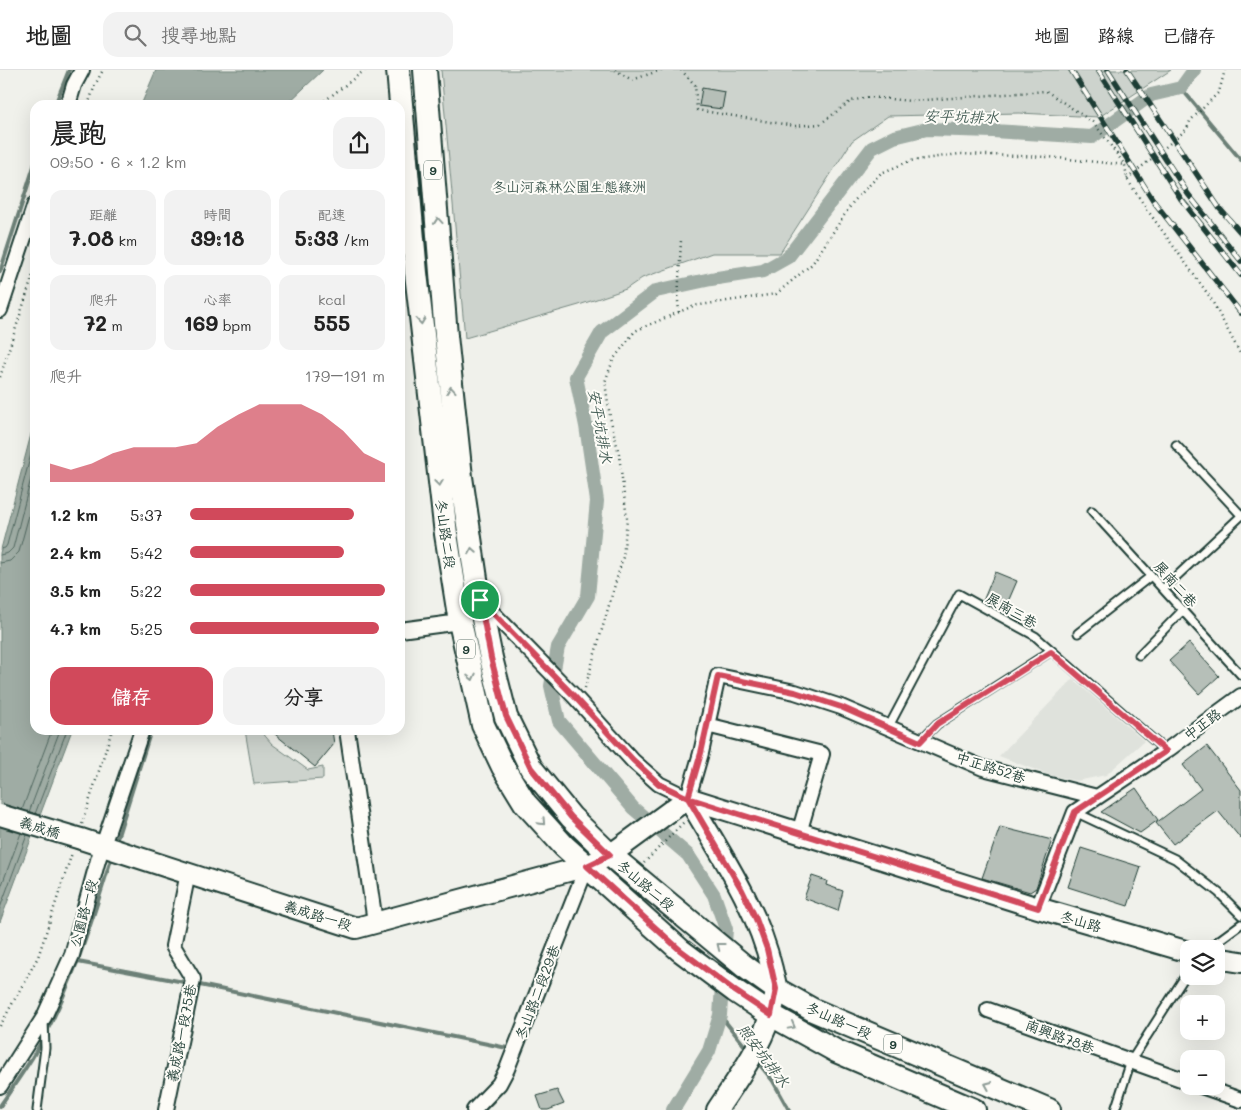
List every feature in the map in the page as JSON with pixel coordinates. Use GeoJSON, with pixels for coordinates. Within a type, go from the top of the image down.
{"type":"FeatureCollection","features":[{"type":"Feature","properties":{"kind":"main road","name":"冬山路二段"},"geometry":{"type":"LineString","coordinates":[[393,100],[398,70]]}},
{"type":"Feature","properties":{"kind":"main road","name":"冬山路二段"},"geometry":{"type":"LineString","coordinates":[[425,70],[452,406],[480,600],[491,658],[506,716],[531,768],[571,817],[619,848],[696,927],[744,966]]}},
{"type":"Feature","properties":{"kind":"main road","name":"冬山路二段"},"geometry":{"type":"LineString","coordinates":[[405,201],[446,534],[460,622],[483,725],[503,768],[525,804],[564,846],[680,950],[735,991]]}},
{"type":"Feature","properties":{"kind":"main road","name":"冬山路一段"},"geometry":{"type":"LineString","coordinates":[[744,966],[776,989],[813,1010],[1020,1104],[1049,1110]]}},
{"type":"Feature","properties":{"kind":"main road","name":"冬山路一段"},"geometry":{"type":"LineString","coordinates":[[735,991],[767,1023],[974,1110]]}},
{"type":"Feature","properties":{"kind":"street"},"geometry":{"type":"LineString","coordinates":[[70,100],[74,85],[82,70]]}},
{"type":"Feature","properties":{"kind":"street"},"geometry":{"type":"LineString","coordinates":[[0,310],[30,219]]}},
{"type":"Feature","properties":{"kind":"street"},"geometry":{"type":"LineString","coordinates":[[405,629],[460,622],[480,600]]}},
{"type":"Feature","properties":{"kind":"street","name":"冬山路"},"geometry":{"type":"LineString","coordinates":[[480,600],[639,766],[659,784],[688,798],[1038,908],[1180,949]]}},
{"type":"Feature","properties":{"kind":"street","name":"中正路52巷"},"geometry":{"type":"LineString","coordinates":[[707,725],[718,676],[795,692],[841,707],[983,768],[1096,797]]}},
{"type":"Feature","properties":{"kind":"street","name":"中正路"},"geometry":{"type":"LineString","coordinates":[[1075,812],[1166,751],[1241,696]]}},
{"type":"Feature","properties":{"kind":"street"},"geometry":{"type":"LineString","coordinates":[[587,866],[619,848],[688,798],[707,725],[822,754],[799,833]]}},
{"type":"Feature","properties":{"kind":"street","name":"公園路一段"},"geometry":{"type":"LineString","coordinates":[[0,1086],[44,1017],[72,955],[98,860],[140,735]]}},
{"type":"Feature","properties":{"kind":"street"},"geometry":{"type":"LineString","coordinates":[[348,735],[376,922]]}},
{"type":"Feature","properties":{"kind":"street"},"geometry":{"type":"LineString","coordinates":[[688,798],[742,890],[756,919],[767,949],[776,989],[767,1023],[736,1080],[717,1110]]}},
{"type":"Feature","properties":{"kind":"street"},"geometry":{"type":"LineString","coordinates":[[1038,908],[1075,812]]}},
{"type":"Feature","properties":{"kind":"street","name":"義成橋"},"geometry":{"type":"LineString","coordinates":[[0,815],[78,839]]}},
{"type":"Feature","properties":{"kind":"street","name":"義成路一段"},"geometry":{"type":"LineString","coordinates":[[78,839],[356,928],[587,866]]}},
{"type":"Feature","properties":{"kind":"street","name":"冬山路二段29巷"},"geometry":{"type":"LineString","coordinates":[[474,1110],[499,1084],[507,1070],[587,866]]}},
{"type":"Feature","properties":{"kind":"street","name":"義成路一段75巷"},"geometry":{"type":"LineString","coordinates":[[166,1110],[193,980],[172,946],[188,874]]}},
{"type":"Feature","properties":{"kind":"street"},"geometry":{"type":"LineString","coordinates":[[1225,959],[1241,962]]}},
{"type":"Feature","properties":{"kind":"street","name":"南興路78巷"},"geometry":{"type":"LineString","coordinates":[[988,1010],[1180,1079]]}},
{"type":"Feature","properties":{"kind":"street"},"geometry":{"type":"LineString","coordinates":[[1225,1094],[1241,1100]]}},
{"type":"Feature","properties":{"kind":"lane"},"geometry":{"type":"LineString","coordinates":[[1163,589],[1241,516],[1176,445]]}},
{"type":"Feature","properties":{"kind":"lane","name":"展南二巷"},"geometry":{"type":"LineString","coordinates":[[1092,511],[1241,675]]}},
{"type":"Feature","properties":{"kind":"lane"},"geometry":{"type":"LineString","coordinates":[[1078,633],[1151,576]]}},
{"type":"Feature","properties":{"kind":"lane","name":"展南三巷"},"geometry":{"type":"LineString","coordinates":[[888,728],[959,594],[1035,636],[1166,751]]}},
{"type":"Feature","properties":{"kind":"lane"},"geometry":{"type":"LineString","coordinates":[[1139,654],[1182,610]]}},
{"type":"Feature","properties":{"kind":"lane"},"geometry":{"type":"LineString","coordinates":[[920,742],[937,724],[1051,652]]}},
{"type":"Feature","properties":{"kind":"lane"},"geometry":{"type":"LineString","coordinates":[[1075,812],[1175,859],[1219,893],[1241,915]]}},
{"type":"Feature","properties":{"kind":"lane"},"geometry":{"type":"LineString","coordinates":[[1219,940],[1241,924]]}},
{"type":"Feature","properties":{"kind":"lane"},"geometry":{"type":"LineString","coordinates":[[1115,1110],[1131,1061],[1180,984]]}},
{"type":"Feature","properties":{"kind":"lane"},"geometry":{"type":"LineString","coordinates":[[37,1110],[45,1048],[44,1017]]}},
{"type":"Feature","properties":{"kind":"path"},"geometry":{"type":"LineString","coordinates":[[90,100],[103,70]]}},
{"type":"Feature","properties":{"kind":"path"},"geometry":{"type":"LineString","coordinates":[[326,100],[365,70]]}},
{"type":"Feature","properties":{"kind":"path"},"geometry":{"type":"LineString","coordinates":[[615,70],[632,80],[661,70]]}},
{"type":"Feature","properties":{"kind":"path"},"geometry":{"type":"LineString","coordinates":[[681,70],[696,86],[697,110],[795,126],[820,124],[851,102],[870,97],[911,101],[1046,91],[1094,123],[1126,165],[1127,179],[1210,297],[1241,355]]}},
{"type":"Feature","properties":{"kind":"path"},"geometry":{"type":"LineString","coordinates":[[1127,179],[1187,130],[1190,121],[1219,92],[1226,70]]}},
{"type":"Feature","properties":{"kind":"path"},"geometry":{"type":"LineString","coordinates":[[577,700],[623,557],[627,519],[619,454],[610,417],[605,382],[614,360],[635,331],[692,306],[776,294],[812,264],[853,202],[881,173],[910,161],[959,154],[1048,157],[1126,165]]}},
{"type":"Feature","properties":{"kind":"path"},"geometry":{"type":"LineString","coordinates":[[679,312],[681,240]]}},
{"type":"Feature","properties":{"kind":"path"},"geometry":{"type":"LineString","coordinates":[[0,377],[30,284]]}},
{"type":"Feature","properties":{"kind":"path"},"geometry":{"type":"LineString","coordinates":[[0,1026],[38,957],[110,735]]}},
{"type":"Feature","properties":{"kind":"path"},"geometry":{"type":"LineString","coordinates":[[648,858],[685,822]]}},
{"type":"Feature","properties":{"kind":"shaded area"},"geometry":{"type":"Polygon","coordinates":[[[1073,679],[1144,741],[1106,775],[1077,781],[1049,775],[999,756],[1073,679]]]}},
{"type":"Feature","properties":{"kind":"green space","name":"冬山河森林公園生態綠洲"},"geometry":{"type":"Polygon","coordinates":[[[441,70],[1171,70],[1099,117],[1019,113],[888,116],[852,141],[780,253],[712,253],[642,278],[626,289],[579,305],[465,338],[441,70]]]}},
{"type":"Feature","properties":{"kind":"green space"},"geometry":{"type":"Polygon","coordinates":[[[246,735],[264,735],[272,744],[308,770],[323,767],[323,779],[254,784],[246,735]]]}},
{"type":"Feature","properties":{"kind":"water"},"geometry":{"type":"Polygon","coordinates":[[[156,70],[323,70],[291,100],[143,100],[156,70]]]}},
{"type":"Feature","properties":{"kind":"water"},"geometry":{"type":"Polygon","coordinates":[[[30,438],[30,735],[70,735],[0,922],[0,553],[30,438]]]}},
{"type":"Feature","properties":{"kind":"building"},"geometry":{"type":"Polygon","coordinates":[[[702,88],[725,92],[722,109],[699,106],[702,88]]]}},
{"type":"Feature","properties":{"kind":"building"},"geometry":{"type":"Polygon","coordinates":[[[995,572],[1017,581],[1004,611],[983,601],[995,572]]]}},
{"type":"Feature","properties":{"kind":"building"},"geometry":{"type":"Polygon","coordinates":[[[1189,643],[1219,676],[1199,694],[1169,661],[1189,643]]]}},
{"type":"Feature","properties":{"kind":"building"},"geometry":{"type":"Polygon","coordinates":[[[276,735],[333,735],[334,744],[315,767],[276,735]]]}},
{"type":"Feature","properties":{"kind":"building"},"geometry":{"type":"Polygon","coordinates":[[[1207,746],[1241,790],[1241,839],[1218,811],[1173,844],[1156,823],[1201,789],[1183,765],[1207,746]]]}},
{"type":"Feature","properties":{"kind":"building"},"geometry":{"type":"Polygon","coordinates":[[[1136,788],[1158,820],[1140,833],[1101,812],[1136,788]]]}},
{"type":"Feature","properties":{"kind":"building"},"geometry":{"type":"Polygon","coordinates":[[[1000,827],[1052,840],[1036,888],[1030,892],[982,878],[1000,827]]]}},
{"type":"Feature","properties":{"kind":"building"},"geometry":{"type":"Polygon","coordinates":[[[1081,848],[1141,867],[1128,906],[1068,887],[1081,848]]]}},
{"type":"Feature","properties":{"kind":"building"},"geometry":{"type":"Polygon","coordinates":[[[812,876],[827,881],[826,885],[843,891],[838,911],[804,898],[812,876]]]}},
{"type":"Feature","properties":{"kind":"building"},"geometry":{"type":"Polygon","coordinates":[[[557,1090],[564,1104],[548,1110],[542,1110],[537,1096],[557,1090]]]}},
{"type":"Feature","properties":{"kind":"waterway"},"geometry":{"type":"LineString","coordinates":[[57,100],[69,70]]}},
{"type":"Feature","properties":{"kind":"waterway","name":"安平坑排水"},"geometry":{"type":"LineString","coordinates":[[673,1110],[709,1051],[720,1015],[726,929],[714,895],[688,855],[633,808],[559,721],[551,686],[558,647],[588,596],[597,501],[586,426],[576,377],[602,332],[656,291],[711,279],[763,271],[788,257],[872,148],[894,137],[927,129],[1092,137],[1151,95],[1181,88],[1194,70]]}},
{"type":"Feature","properties":{"kind":"waterway"},"geometry":{"type":"LineString","coordinates":[[1181,88],[1241,160]]}},
{"type":"Feature","properties":{"kind":"waterway"},"geometry":{"type":"LineString","coordinates":[[0,272],[30,179]]}},
{"type":"Feature","properties":{"kind":"waterway"},"geometry":{"type":"LineString","coordinates":[[115,845],[149,735]]}},
{"type":"Feature","properties":{"kind":"waterway"},"geometry":{"type":"LineString","coordinates":[[0,1106],[32,1058],[57,1010],[78,960],[112,856]]}},
{"type":"Feature","properties":{"kind":"waterway"},"geometry":{"type":"LineString","coordinates":[[78,962],[189,983]]}},
{"type":"Feature","properties":{"kind":"waterway"},"geometry":{"type":"LineString","coordinates":[[195,984],[512,1049]]}},
{"type":"Feature","properties":{"kind":"waterway","name":"照安坑排水"},"geometry":{"type":"LineString","coordinates":[[720,1015],[748,1050]]}},
{"type":"Feature","properties":{"kind":"waterway","name":"照安坑排水"},"geometry":{"type":"LineString","coordinates":[[756,1060],[773,1081],[789,1110]]}},
{"type":"Feature","properties":{"kind":"waterway"},"geometry":{"type":"LineString","coordinates":[[484,1110],[497,1095]]}},
{"type":"Feature","properties":{"kind":"railway"},"geometry":{"type":"LineString","coordinates":[[1071,70],[1155,203],[1241,313]]}},
{"type":"Feature","properties":{"kind":"railway"},"geometry":{"type":"LineString","coordinates":[[1098,70],[1181,199],[1241,275]]}},
{"type":"Feature","properties":{"kind":"railway"},"geometry":{"type":"LineString","coordinates":[[1108,70],[1188,194],[1241,261]]}},
{"type":"Feature","properties":{"kind":"railway"},"geometry":{"type":"LineString","coordinates":[[1127,70],[1220,209],[1241,233]]}},
{"type":"Feature","properties":{"kind":"route"},"geometry":{"type":"LineString","coordinates":[[480,600],[491,658],[506,716],[531,768],[571,817],[610,855],[587,866],[680,950],[771,1015],[776,989],[767,949],[756,919],[742,890],[688,798],[701,753],[718,676],[795,692],[841,707],[920,742],[937,724],[1051,652],[1166,751],[1075,812],[1038,908],[688,798],[659,784],[633,760],[574,696],[480,600]]}}]}
